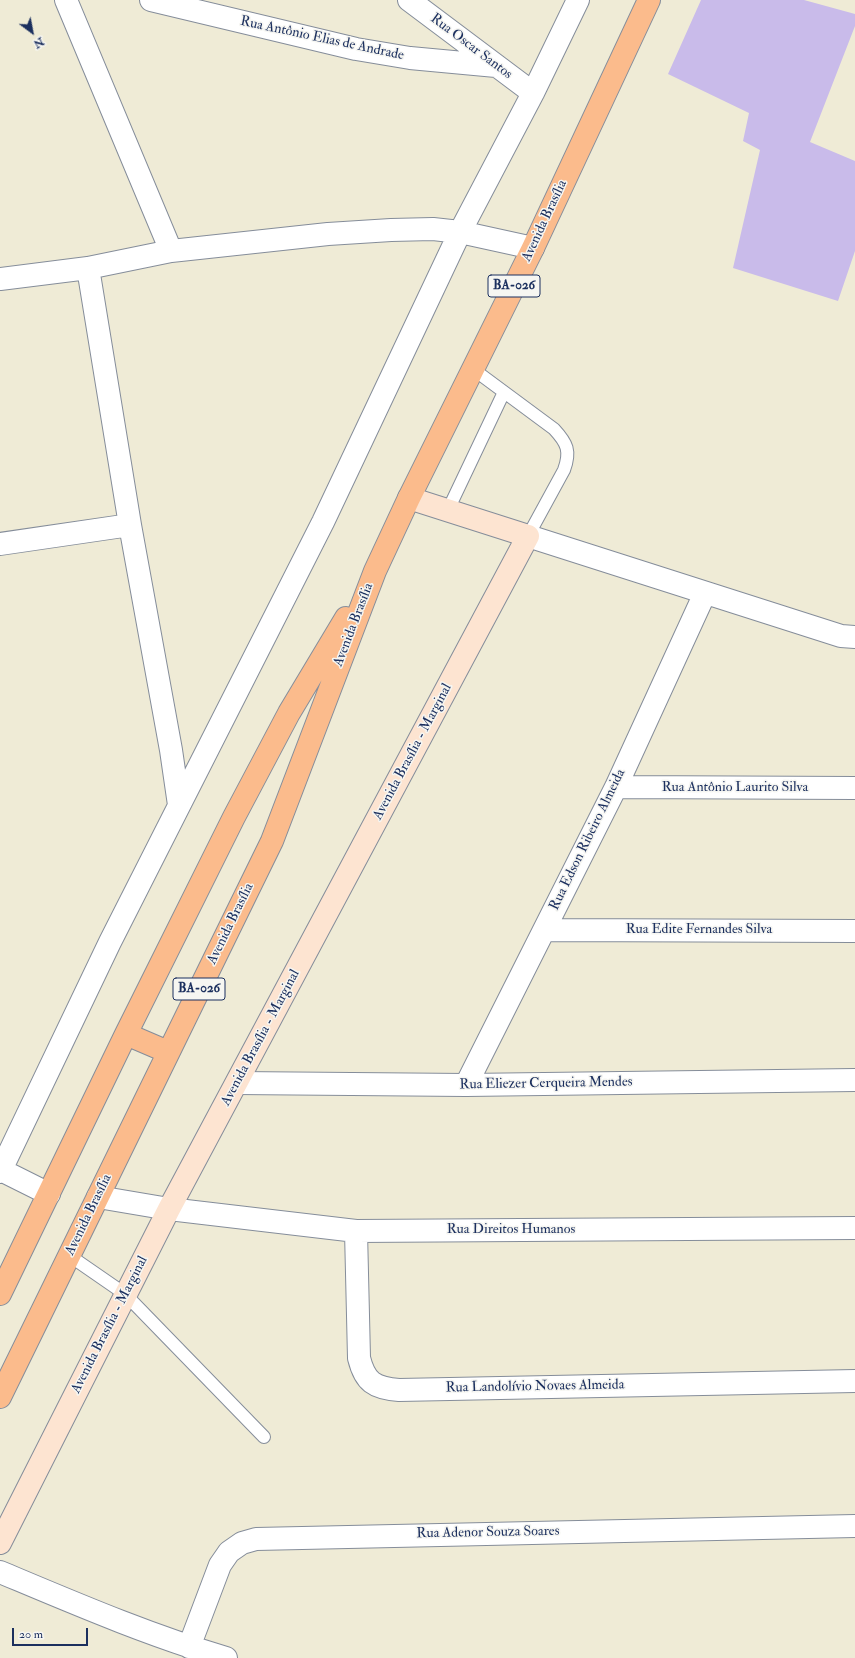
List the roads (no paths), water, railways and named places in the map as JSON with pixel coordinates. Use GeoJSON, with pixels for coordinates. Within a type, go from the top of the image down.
{"type":"FeatureCollection","features":[{"type":"Feature","properties":{"kind":"main road","name":"Avenida Brasília"},"geometry":{"type":"LineString","coordinates":[[0,1397],[272,841],[375,570],[533,248],[649,0]]}},
{"type":"Feature","properties":{"kind":"main road","name":"Avenida Brasília"},"geometry":{"type":"LineString","coordinates":[[0,1294],[126,1034],[289,713],[375,570]]}},
{"type":"Feature","properties":{"kind":"main road"},"geometry":{"type":"LineString","coordinates":[[126,1034],[168,1052]]}},
{"type":"Feature","properties":{"kind":"street"},"geometry":{"type":"LineString","coordinates":[[66,0],[171,251]]}},
{"type":"Feature","properties":{"kind":"street","name":"Rua Antônio Elias de Andrade"},"geometry":{"type":"LineString","coordinates":[[151,0],[356,49],[410,58],[496,66]]}},
{"type":"Feature","properties":{"kind":"street","name":"Rua Oscar Santos"},"geometry":{"type":"LineString","coordinates":[[409,0],[533,93]]}},
{"type":"Feature","properties":{"kind":"street"},"geometry":{"type":"LineString","coordinates":[[48,1194],[0,1171],[110,942],[323,522],[460,232],[533,93],[578,0]]}},
{"type":"Feature","properties":{"kind":"street"},"geometry":{"type":"LineString","coordinates":[[0,279],[88,268],[171,251],[328,234],[391,230],[433,229],[460,232],[533,248]]}},
{"type":"Feature","properties":{"kind":"street"},"geometry":{"type":"LineString","coordinates":[[88,268],[130,525],[171,750],[179,805]]}},
{"type":"Feature","properties":{"kind":"street"},"geometry":{"type":"LineString","coordinates":[[409,498],[841,636],[855,637]]}},
{"type":"Feature","properties":{"kind":"street"},"geometry":{"type":"LineString","coordinates":[[0,544],[130,525]]}},
{"type":"Feature","properties":{"kind":"street","name":"Avenida Brasília - Marginal"},"geometry":{"type":"LineString","coordinates":[[0,1543],[125,1294],[169,1210],[528,536]]}},
{"type":"Feature","properties":{"kind":"street","name":"Rua Edson Ribeiro Almeida"},"geometry":{"type":"LineString","coordinates":[[466,1085],[616,787],[705,593]]}},
{"type":"Feature","properties":{"kind":"street","name":"Rua Antônio Laurito Silva"},"geometry":{"type":"LineString","coordinates":[[616,787],[855,788]]}},
{"type":"Feature","properties":{"kind":"street","name":"Rua Edite Fernandes Silva"},"geometry":{"type":"LineString","coordinates":[[544,930],[855,931]]}},
{"type":"Feature","properties":{"kind":"street","name":"Rua Eliezer Cerqueira Mendes"},"geometry":{"type":"LineString","coordinates":[[237,1083],[466,1085],[855,1080]]}},
{"type":"Feature","properties":{"kind":"street","name":"Rua Direitos Humanos"},"geometry":{"type":"LineString","coordinates":[[98,1197],[169,1210],[356,1231],[855,1228]]}},
{"type":"Feature","properties":{"kind":"street","name":"Rua Landolívio Novaes Almeida"},"geometry":{"type":"LineString","coordinates":[[356,1231],[359,1358],[363,1372],[370,1382],[382,1388],[415,1390],[855,1381]]}},
{"type":"Feature","properties":{"kind":"street","name":"Rua Adenor Souza Soares"},"geometry":{"type":"LineString","coordinates":[[189,1647],[220,1565],[229,1552],[242,1543],[256,1539],[855,1526]]}},
{"type":"Feature","properties":{"kind":"street"},"geometry":{"type":"LineString","coordinates":[[0,1572],[113,1620],[189,1647],[226,1658]]}},
{"type":"Feature","properties":{"kind":"lane"},"geometry":{"type":"LineString","coordinates":[[473,369],[554,429],[563,439],[567,448],[568,458],[564,470],[528,536]]}},
{"type":"Feature","properties":{"kind":"lane"},"geometry":{"type":"LineString","coordinates":[[448,510],[504,392]]}},
{"type":"Feature","properties":{"kind":"lane"},"geometry":{"type":"LineString","coordinates":[[70,1256],[125,1294],[264,1438]]}}]}
